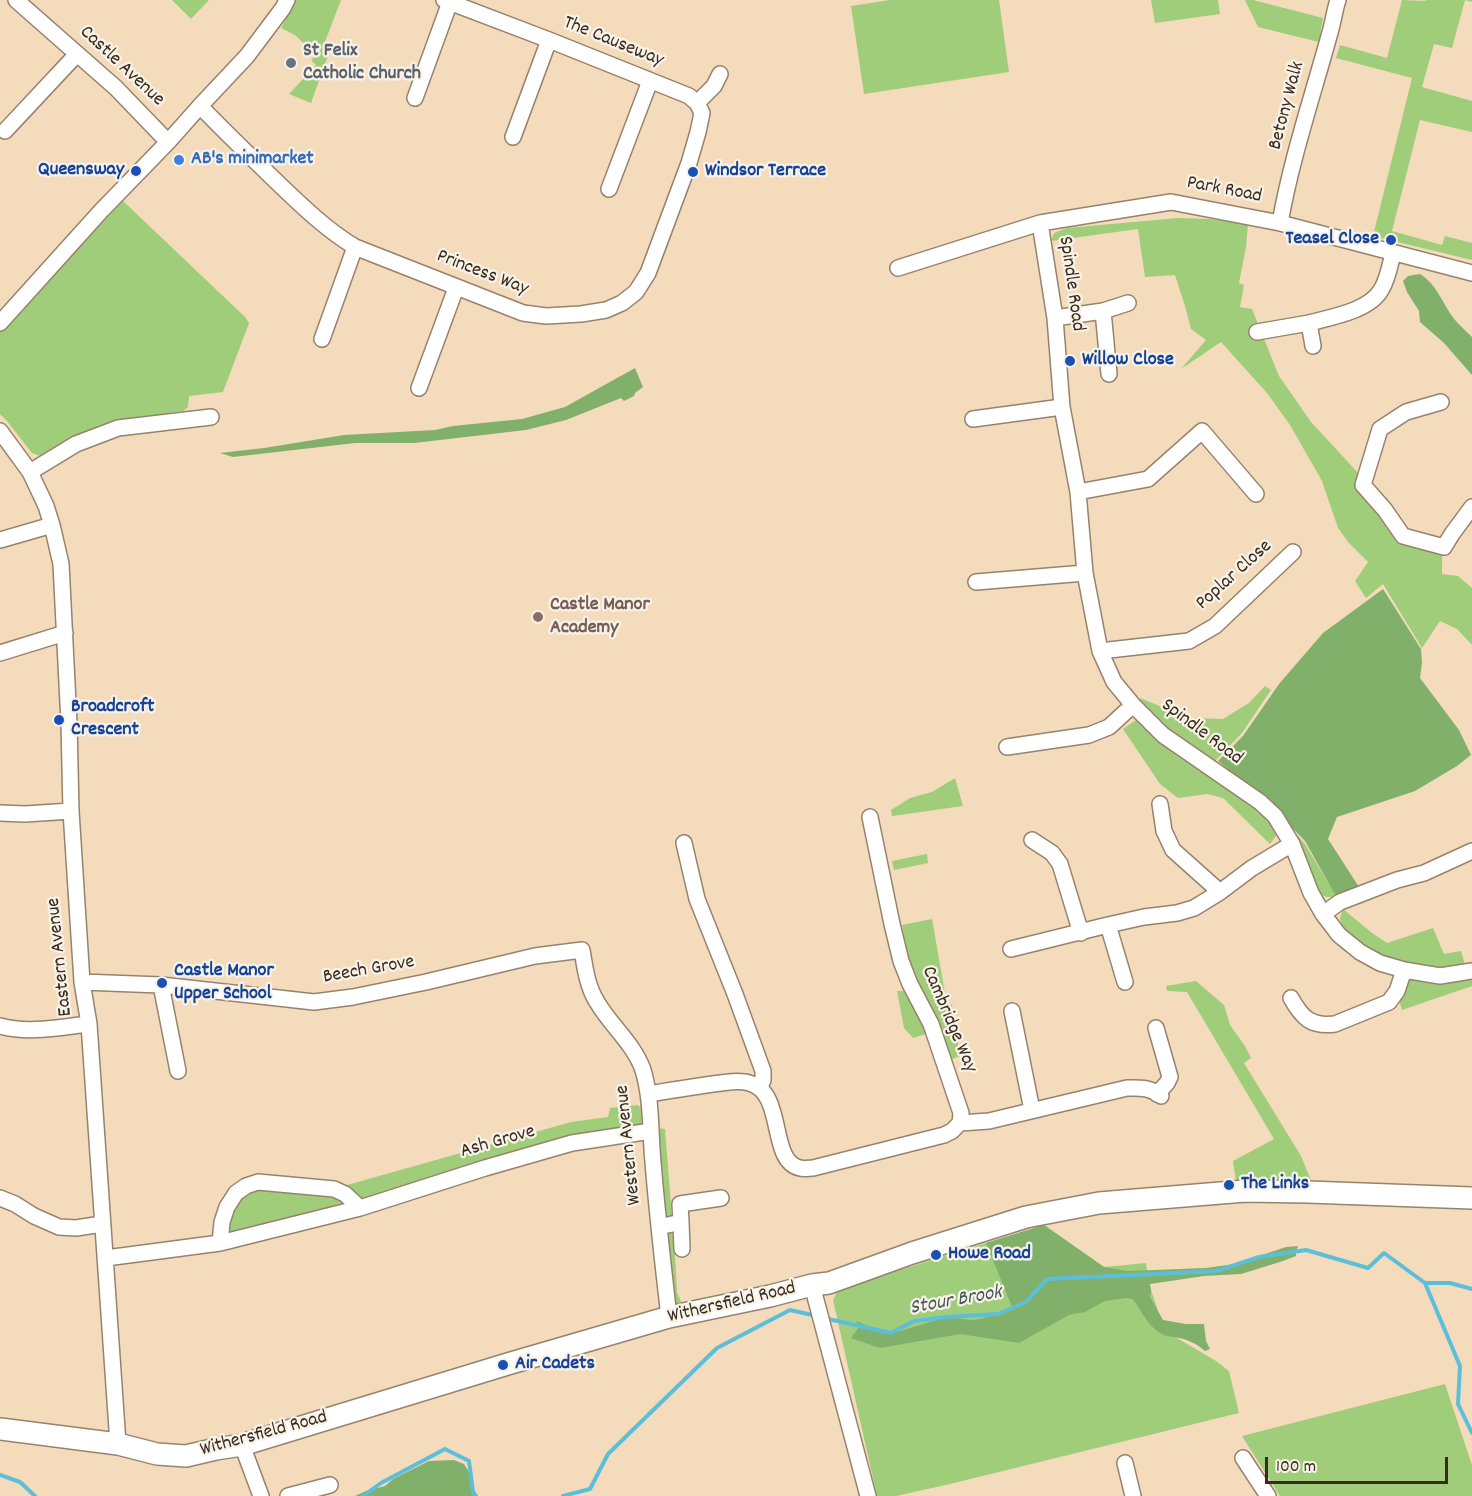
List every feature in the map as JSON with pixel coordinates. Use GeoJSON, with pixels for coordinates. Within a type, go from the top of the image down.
{"type":"FeatureCollection","features":[{"type":"Feature","properties":{"kind":"street","name":"Castle Avenue"},"geometry":{"type":"LineString","coordinates":[[16,0],[116,88],[168,142]]}},
{"type":"Feature","properties":{"kind":"street"},"geometry":{"type":"LineString","coordinates":[[0,323],[101,211],[247,56],[287,0]]}},
{"type":"Feature","properties":{"kind":"street","name":"Betony Walk"},"geometry":{"type":"LineString","coordinates":[[1281,223],[1283,206],[1303,127],[1338,0]]}},
{"type":"Feature","properties":{"kind":"street"},"geometry":{"type":"LineString","coordinates":[[415,98],[447,1]]}},
{"type":"Feature","properties":{"kind":"street","name":"The Causeway"},"geometry":{"type":"LineString","coordinates":[[447,1],[688,96],[697,103]]}},
{"type":"Feature","properties":{"kind":"street"},"geometry":{"type":"LineString","coordinates":[[513,137],[549,40]]}},
{"type":"Feature","properties":{"kind":"street"},"geometry":{"type":"LineString","coordinates":[[5,131],[77,54]]}},
{"type":"Feature","properties":{"kind":"street"},"geometry":{"type":"LineString","coordinates":[[697,103],[714,86],[720,74]]}},
{"type":"Feature","properties":{"kind":"street"},"geometry":{"type":"LineString","coordinates":[[609,189],[650,81]]}},
{"type":"Feature","properties":{"kind":"street","name":"Princess Way"},"geometry":{"type":"LineString","coordinates":[[200,106],[320,223],[355,247],[523,313],[546,316],[606,310],[622,303],[636,292],[648,273],[689,163],[702,113],[697,103]]}},
{"type":"Feature","properties":{"kind":"street","name":"Park Road"},"geometry":{"type":"LineString","coordinates":[[898,268],[1040,223],[1171,202],[1281,223],[1472,273]]}},
{"type":"Feature","properties":{"kind":"street","name":"Spindle Road"},"geometry":{"type":"LineString","coordinates":[[1040,223],[1055,318],[1062,407],[1078,492],[1085,573],[1100,651],[1114,682],[1133,705],[1164,735],[1260,802],[1275,816],[1292,844],[1311,893],[1323,914],[1339,935],[1360,952],[1380,963],[1404,970],[1440,976],[1472,971]]}},
{"type":"Feature","properties":{"kind":"street"},"geometry":{"type":"LineString","coordinates":[[322,339],[355,247]]}},
{"type":"Feature","properties":{"kind":"street"},"geometry":{"type":"LineString","coordinates":[[1257,332],[1309,323],[1362,307],[1380,292],[1393,253]]}},
{"type":"Feature","properties":{"kind":"street"},"geometry":{"type":"LineString","coordinates":[[419,388],[456,288]]}},
{"type":"Feature","properties":{"kind":"street"},"geometry":{"type":"LineString","coordinates":[[1055,318],[1103,311],[1128,303]]}},
{"type":"Feature","properties":{"kind":"street"},"geometry":{"type":"LineString","coordinates":[[1103,311],[1109,374]]}},
{"type":"Feature","properties":{"kind":"street"},"geometry":{"type":"LineString","coordinates":[[1309,323],[1313,346]]}},
{"type":"Feature","properties":{"kind":"street"},"geometry":{"type":"LineString","coordinates":[[1441,402],[1406,412],[1380,429],[1363,485],[1385,510],[1403,536],[1444,547],[1472,507]]}},
{"type":"Feature","properties":{"kind":"street"},"geometry":{"type":"LineString","coordinates":[[973,419],[1062,407]]}},
{"type":"Feature","properties":{"kind":"street"},"geometry":{"type":"LineString","coordinates":[[30,472],[76,444],[118,428],[211,417]]}},
{"type":"Feature","properties":{"kind":"street","name":"Eastern Avenue"},"geometry":{"type":"LineString","coordinates":[[0,431],[30,472],[46,506],[61,564],[69,723],[70,811],[82,982],[89,1024],[118,1444]]}},
{"type":"Feature","properties":{"kind":"street"},"geometry":{"type":"LineString","coordinates":[[1078,492],[1148,479],[1202,431],[1256,494]]}},
{"type":"Feature","properties":{"kind":"street"},"geometry":{"type":"LineString","coordinates":[[0,540],[52,525]]}},
{"type":"Feature","properties":{"kind":"street","name":"Poplar Close"},"geometry":{"type":"LineString","coordinates":[[1100,651],[1189,641],[1215,626],[1293,552]]}},
{"type":"Feature","properties":{"kind":"street"},"geometry":{"type":"LineString","coordinates":[[976,582],[1085,573]]}},
{"type":"Feature","properties":{"kind":"street"},"geometry":{"type":"LineString","coordinates":[[0,653],[65,633]]}},
{"type":"Feature","properties":{"kind":"street"},"geometry":{"type":"LineString","coordinates":[[1007,747],[1089,735],[1109,727],[1133,705]]}},
{"type":"Feature","properties":{"kind":"street"},"geometry":{"type":"LineString","coordinates":[[1160,803],[1164,831],[1173,850],[1220,892]]}},
{"type":"Feature","properties":{"kind":"street"},"geometry":{"type":"LineString","coordinates":[[0,813],[70,811]]}},
{"type":"Feature","properties":{"kind":"street","name":"Cambridge Way"},"geometry":{"type":"LineString","coordinates":[[870,817],[901,961],[931,1024],[957,1099],[961,1113],[960,1123]]}},
{"type":"Feature","properties":{"kind":"street"},"geometry":{"type":"LineString","coordinates":[[1031,841],[1052,853],[1060,864],[1081,933]]}},
{"type":"Feature","properties":{"kind":"street"},"geometry":{"type":"LineString","coordinates":[[685,842],[697,899],[763,1071],[760,1088]]}},
{"type":"Feature","properties":{"kind":"street"},"geometry":{"type":"LineString","coordinates":[[1011,949],[1108,925],[1177,914],[1194,908],[1292,844]]}},
{"type":"Feature","properties":{"kind":"street"},"geometry":{"type":"LineString","coordinates":[[1323,914],[1340,902],[1397,880],[1424,873],[1472,852]]}},
{"type":"Feature","properties":{"kind":"street"},"geometry":{"type":"LineString","coordinates":[[1108,925],[1125,982]]}},
{"type":"Feature","properties":{"kind":"street","name":"Beech Grove"},"geometry":{"type":"LineString","coordinates":[[82,982],[161,985],[314,1002],[353,997],[426,982],[535,956],[582,950]]}},
{"type":"Feature","properties":{"kind":"street","name":"Western Avenue"},"geometry":{"type":"LineString","coordinates":[[582,950],[586,976],[596,1001],[636,1055],[649,1094],[659,1227],[669,1317]]}},
{"type":"Feature","properties":{"kind":"street"},"geometry":{"type":"LineString","coordinates":[[1291,998],[1299,1013],[1307,1020],[1326,1025],[1335,1024],[1389,1002],[1397,991],[1404,970]]}},
{"type":"Feature","properties":{"kind":"street"},"geometry":{"type":"LineString","coordinates":[[161,985],[178,1071]]}},
{"type":"Feature","properties":{"kind":"street"},"geometry":{"type":"LineString","coordinates":[[1012,1011],[1032,1110]]}},
{"type":"Feature","properties":{"kind":"street"},"geometry":{"type":"LineString","coordinates":[[0,1026],[40,1029],[89,1024]]}},
{"type":"Feature","properties":{"kind":"street"},"geometry":{"type":"LineString","coordinates":[[649,1094],[706,1085],[748,1082],[760,1088],[767,1096],[783,1152],[790,1163],[799,1168],[813,1168],[944,1135],[960,1123],[989,1121],[1127,1088],[1146,1088],[1159,1095],[1170,1077],[1156,1028]]}},
{"type":"Feature","properties":{"kind":"street","name":"Ash Grove"},"geometry":{"type":"LineString","coordinates":[[105,1258],[220,1244],[360,1208],[572,1143],[651,1131]]}},
{"type":"Feature","properties":{"kind":"street"},"geometry":{"type":"LineString","coordinates":[[220,1244],[222,1222],[227,1207],[236,1193],[258,1182],[334,1189],[345,1194],[360,1208]]}},
{"type":"Feature","properties":{"kind":"street","name":"Withersfield Road"},"geometry":{"type":"LineString","coordinates":[[0,1430],[118,1444],[157,1454],[186,1456],[243,1445],[669,1317],[770,1296],[815,1295],[829,1283],[912,1253],[1026,1217],[1099,1203],[1245,1191],[1472,1198]]}},
{"type":"Feature","properties":{"kind":"street"},"geometry":{"type":"LineString","coordinates":[[0,1198],[15,1203],[34,1216],[59,1227],[76,1228],[102,1224]]}},
{"type":"Feature","properties":{"kind":"street"},"geometry":{"type":"LineString","coordinates":[[682,1249],[680,1204],[721,1198]]}},
{"type":"Feature","properties":{"kind":"street"},"geometry":{"type":"LineString","coordinates":[[659,1227],[681,1222]]}},
{"type":"Feature","properties":{"kind":"street"},"geometry":{"type":"LineString","coordinates":[[815,1295],[868,1496]]}},
{"type":"Feature","properties":{"kind":"street"},"geometry":{"type":"LineString","coordinates":[[243,1445],[261,1496]]}},
{"type":"Feature","properties":{"kind":"street"},"geometry":{"type":"LineString","coordinates":[[1243,1458],[1268,1496]]}},
{"type":"Feature","properties":{"kind":"street"},"geometry":{"type":"LineString","coordinates":[[1125,1463],[1133,1496]]}},
{"type":"Feature","properties":{"kind":"street"},"geometry":{"type":"LineString","coordinates":[[288,1496],[330,1485]]}},
{"type":"Feature","properties":{"kind":"green space"},"geometry":{"type":"Polygon","coordinates":[[[172,0],[209,0],[191,19],[172,0]]]}},
{"type":"Feature","properties":{"kind":"green space"},"geometry":{"type":"Polygon","coordinates":[[[296,0],[341,0],[323,47],[330,50],[311,103],[289,94],[316,65],[311,60],[316,55],[295,35],[281,28],[296,0]]]}},
{"type":"Feature","properties":{"kind":"green space"},"geometry":{"type":"Polygon","coordinates":[[[890,0],[999,0],[1009,72],[864,94],[851,6],[890,0]]]}},
{"type":"Feature","properties":{"kind":"green space"},"geometry":{"type":"Polygon","coordinates":[[[1151,0],[1218,0],[1220,14],[1155,23],[1151,0]]]}},
{"type":"Feature","properties":{"kind":"green space"},"geometry":{"type":"Polygon","coordinates":[[[1245,0],[1323,18],[1319,42],[1258,27],[1245,0]]]}},
{"type":"Feature","properties":{"kind":"green space"},"geometry":{"type":"Polygon","coordinates":[[[1402,0],[1465,0],[1452,48],[1434,44],[1422,87],[1472,101],[1472,132],[1420,120],[1392,231],[1442,245],[1445,236],[1472,243],[1472,260],[1373,236],[1412,78],[1336,58],[1340,45],[1387,58],[1402,0]]]}},
{"type":"Feature","properties":{"kind":"green space"},"geometry":{"type":"Polygon","coordinates":[[[123,201],[249,323],[223,392],[189,396],[188,407],[183,411],[134,418],[81,434],[40,456],[32,453],[0,414],[0,330],[123,201]]]}},
{"type":"Feature","properties":{"kind":"green space"},"geometry":{"type":"Polygon","coordinates":[[[1178,218],[1248,224],[1239,283],[1244,285],[1240,307],[1252,309],[1279,376],[1311,422],[1360,475],[1386,520],[1432,551],[1442,555],[1442,574],[1458,576],[1472,588],[1472,645],[1457,629],[1440,621],[1422,648],[1383,584],[1366,598],[1355,581],[1368,562],[1338,528],[1322,481],[1290,425],[1267,393],[1221,342],[1181,369],[1206,340],[1191,329],[1175,275],[1145,277],[1138,229],[1051,241],[1054,233],[1067,228],[1178,218]]]}},
{"type":"Feature","properties":{"kind":"green space"},"geometry":{"type":"Polygon","coordinates":[[[1420,274],[1431,283],[1455,320],[1472,337],[1472,375],[1444,343],[1420,322],[1419,311],[1403,281],[1408,276],[1420,274]]]}},
{"type":"Feature","properties":{"kind":"green space"},"geometry":{"type":"Polygon","coordinates":[[[635,368],[643,387],[634,396],[624,401],[621,398],[566,420],[526,430],[414,443],[355,443],[233,457],[220,453],[344,435],[435,430],[522,419],[565,407],[635,368]]]}},
{"type":"Feature","properties":{"kind":"green space"},"geometry":{"type":"Polygon","coordinates":[[[1383,589],[1421,649],[1420,678],[1459,730],[1471,755],[1415,791],[1337,817],[1328,839],[1359,887],[1339,898],[1305,841],[1266,801],[1218,761],[1243,736],[1279,684],[1323,633],[1383,589]]]}},
{"type":"Feature","properties":{"kind":"green space"},"geometry":{"type":"Polygon","coordinates":[[[1265,686],[1271,690],[1242,733],[1214,762],[1163,728],[1139,705],[1140,698],[1189,718],[1223,719],[1249,703],[1265,686]]]}},
{"type":"Feature","properties":{"kind":"green space"},"geometry":{"type":"Polygon","coordinates":[[[1136,720],[1160,743],[1235,791],[1261,812],[1273,824],[1276,836],[1270,844],[1223,798],[1207,794],[1178,798],[1160,784],[1123,729],[1136,720]]]}},
{"type":"Feature","properties":{"kind":"green space"},"geometry":{"type":"Polygon","coordinates":[[[955,778],[963,806],[892,816],[891,810],[910,798],[932,792],[955,778]]]}},
{"type":"Feature","properties":{"kind":"green space"},"geometry":{"type":"Polygon","coordinates":[[[1296,834],[1305,844],[1336,896],[1326,897],[1318,891],[1294,835],[1296,834]]]}},
{"type":"Feature","properties":{"kind":"green space"},"geometry":{"type":"Polygon","coordinates":[[[927,854],[928,863],[894,870],[892,861],[927,854]]]}},
{"type":"Feature","properties":{"kind":"green space"},"geometry":{"type":"Polygon","coordinates":[[[1343,909],[1387,943],[1433,928],[1444,954],[1461,951],[1465,965],[1438,972],[1379,956],[1342,926],[1340,918],[1343,909]]]}},
{"type":"Feature","properties":{"kind":"green space"},"geometry":{"type":"Polygon","coordinates":[[[932,919],[945,993],[948,1003],[952,1005],[960,1056],[952,1059],[922,993],[907,953],[902,925],[932,919]]]}},
{"type":"Feature","properties":{"kind":"green space"},"geometry":{"type":"Polygon","coordinates":[[[1472,976],[1472,986],[1402,1010],[1399,1000],[1405,984],[1411,979],[1443,980],[1472,976]]]}},
{"type":"Feature","properties":{"kind":"green space"},"geometry":{"type":"Polygon","coordinates":[[[1196,981],[1224,1005],[1230,1025],[1251,1058],[1244,1063],[1301,1156],[1313,1185],[1236,1181],[1233,1161],[1274,1139],[1187,992],[1167,991],[1166,986],[1196,981]]]}},
{"type":"Feature","properties":{"kind":"green space"},"geometry":{"type":"Polygon","coordinates":[[[897,991],[906,991],[929,1033],[913,1038],[904,1028],[897,991]]]}},
{"type":"Feature","properties":{"kind":"green space"},"geometry":{"type":"Polygon","coordinates":[[[638,1105],[645,1113],[643,1130],[363,1201],[340,1187],[571,1122],[608,1117],[610,1108],[638,1105]]]}},
{"type":"Feature","properties":{"kind":"green space"},"geometry":{"type":"Polygon","coordinates":[[[658,1128],[665,1129],[672,1218],[663,1218],[658,1128]]]}},
{"type":"Feature","properties":{"kind":"green space"},"geometry":{"type":"Polygon","coordinates":[[[259,1185],[332,1194],[345,1200],[339,1208],[228,1234],[226,1231],[237,1198],[259,1185]]]}},
{"type":"Feature","properties":{"kind":"green space"},"geometry":{"type":"Polygon","coordinates":[[[1044,1225],[1104,1267],[1146,1263],[1149,1284],[1165,1331],[1229,1371],[1239,1413],[950,1484],[896,1496],[877,1496],[833,1300],[837,1292],[848,1286],[1044,1225]]]}},
{"type":"Feature","properties":{"kind":"green space"},"geometry":{"type":"Polygon","coordinates":[[[1044,1225],[1104,1267],[1128,1271],[1206,1268],[1235,1264],[1286,1247],[1298,1246],[1296,1256],[1241,1274],[1204,1276],[1150,1284],[1150,1297],[1163,1320],[1204,1324],[1206,1341],[1210,1349],[1205,1351],[1190,1341],[1160,1333],[1149,1323],[1135,1302],[1126,1298],[1105,1301],[1085,1312],[1069,1315],[1019,1343],[960,1334],[880,1348],[851,1338],[859,1327],[856,1321],[876,1329],[897,1332],[946,1317],[980,1319],[1013,1309],[986,1243],[1044,1225]]]}},
{"type":"Feature","properties":{"kind":"green space"},"geometry":{"type":"Polygon","coordinates":[[[667,1233],[671,1233],[674,1238],[677,1292],[682,1304],[674,1306],[664,1238],[667,1233]]]}},
{"type":"Feature","properties":{"kind":"green space"},"geometry":{"type":"Polygon","coordinates":[[[1445,1384],[1472,1465],[1472,1496],[1280,1496],[1242,1436],[1445,1384]]]}},
{"type":"Feature","properties":{"kind":"green space"},"geometry":{"type":"Polygon","coordinates":[[[454,1460],[464,1464],[469,1472],[473,1496],[355,1496],[385,1486],[393,1479],[429,1461],[454,1460]]]}},
{"type":"Feature","properties":{"kind":"waterway","name":"Stour Brook"},"geometry":{"type":"LineString","coordinates":[[824,1318],[891,1333],[914,1321],[998,1314],[1026,1302],[1047,1279],[1217,1271],[1259,1257],[1306,1250],[1368,1268],[1384,1253],[1425,1283],[1450,1283],[1472,1289]]}},
{"type":"Feature","properties":{"kind":"waterway"},"geometry":{"type":"LineString","coordinates":[[1425,1283],[1460,1366],[1458,1404],[1472,1433]]}},
{"type":"Feature","properties":{"kind":"waterway","name":"Stour Brook"},"geometry":{"type":"LineString","coordinates":[[563,1496],[590,1489],[608,1454],[717,1348],[790,1310],[817,1316]]}},
{"type":"Feature","properties":{"kind":"waterway","name":"Stour Brook"},"geometry":{"type":"LineString","coordinates":[[363,1496],[381,1483],[445,1449],[469,1461],[473,1492],[476,1496]]}},
{"type":"Feature","properties":{"kind":"waterway","name":"Stour Brook"},"geometry":{"type":"LineString","coordinates":[[0,1475],[20,1482],[35,1496]]}},
{"type":"Feature","properties":{"kind":"place","name":"St Felix Catholic Church"},"geometry":{"type":"Point","coordinates":[291,63]}},
{"type":"Feature","properties":{"kind":"place","name":"AB's minimarket"},"geometry":{"type":"Point","coordinates":[179,160]}},
{"type":"Feature","properties":{"kind":"place","name":"Queensway"},"geometry":{"type":"Point","coordinates":[136,171]}},
{"type":"Feature","properties":{"kind":"place","name":"Windsor Terrace"},"geometry":{"type":"Point","coordinates":[693,172]}},
{"type":"Feature","properties":{"kind":"place","name":"Teasel Close"},"geometry":{"type":"Point","coordinates":[1391,240]}},
{"type":"Feature","properties":{"kind":"place","name":"Willow Close"},"geometry":{"type":"Point","coordinates":[1070,361]}},
{"type":"Feature","properties":{"kind":"place","name":"Castle Manor Academy"},"geometry":{"type":"Point","coordinates":[538,617]}},
{"type":"Feature","properties":{"kind":"place","name":"Broadcroft Crescent"},"geometry":{"type":"Point","coordinates":[59,720]}},
{"type":"Feature","properties":{"kind":"place","name":"Castle Manor Upper School"},"geometry":{"type":"Point","coordinates":[162,983]}},
{"type":"Feature","properties":{"kind":"place","name":"The Links"},"geometry":{"type":"Point","coordinates":[1229,1185]}},
{"type":"Feature","properties":{"kind":"place","name":"Howe Road"},"geometry":{"type":"Point","coordinates":[936,1255]}},
{"type":"Feature","properties":{"kind":"place","name":"Air Cadets"},"geometry":{"type":"Point","coordinates":[503,1365]}}]}
